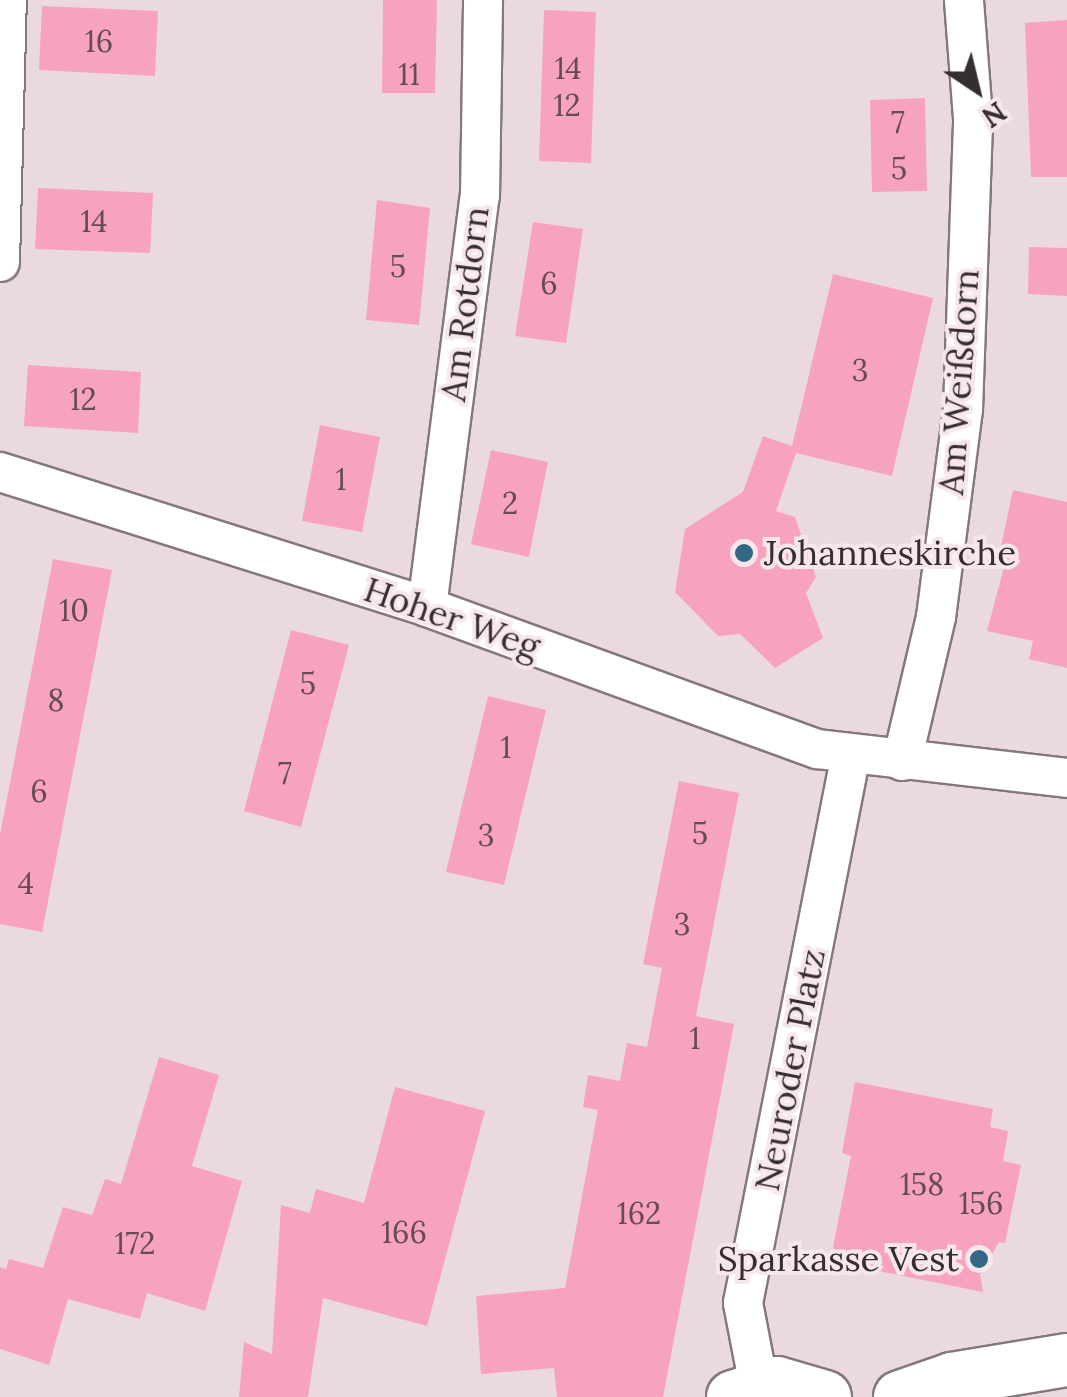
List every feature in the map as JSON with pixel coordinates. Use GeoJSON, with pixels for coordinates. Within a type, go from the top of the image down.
{"type":"FeatureCollection","features":[{"type":"Feature","properties":{"kind":"main road"},"geometry":{"type":"LineString","coordinates":[[900,1397],[952,1379],[1067,1360]]}},
{"type":"Feature","properties":{"kind":"main road"},"geometry":{"type":"LineString","coordinates":[[746,1391],[795,1385],[825,1397]]}},
{"type":"Feature","properties":{"kind":"street"},"geometry":{"type":"LineString","coordinates":[[0,262],[7,0]]}},
{"type":"Feature","properties":{"kind":"street","name":"Am Rotdorn"},"geometry":{"type":"LineString","coordinates":[[427,606],[480,196],[483,0]]}},
{"type":"Feature","properties":{"kind":"street","name":"Am Weißdorn"},"geometry":{"type":"LineString","coordinates":[[902,760],[936,617],[963,410],[973,118],[964,0]]}},
{"type":"Feature","properties":{"kind":"street","name":"Hoher Weg"},"geometry":{"type":"LineString","coordinates":[[0,472],[427,606],[818,750],[1067,778]]}},
{"type":"Feature","properties":{"kind":"street","name":"Neuroder Platz"},"geometry":{"type":"LineString","coordinates":[[746,1391],[743,1303],[852,754]]}},
{"type":"Feature","properties":{"kind":"building"},"geometry":{"type":"Polygon","coordinates":[[[383,0],[437,0],[435,93],[382,93],[383,0]]]}},
{"type":"Feature","properties":{"kind":"building"},"geometry":{"type":"Polygon","coordinates":[[[42,6],[158,11],[155,76],[39,70],[42,6]]]}},
{"type":"Feature","properties":{"kind":"building"},"geometry":{"type":"Polygon","coordinates":[[[544,10],[596,12],[591,163],[539,161],[544,10]]]}},
{"type":"Feature","properties":{"kind":"building"},"geometry":{"type":"Polygon","coordinates":[[[1067,20],[1067,177],[1031,177],[1025,23],[1067,20]]]}},
{"type":"Feature","properties":{"kind":"building"},"geometry":{"type":"Polygon","coordinates":[[[925,98],[927,191],[872,192],[870,100],[925,98]]]}},
{"type":"Feature","properties":{"kind":"building"},"geometry":{"type":"Polygon","coordinates":[[[38,188],[153,193],[150,253],[35,249],[38,188]]]}},
{"type":"Feature","properties":{"kind":"building"},"geometry":{"type":"Polygon","coordinates":[[[377,200],[430,208],[419,325],[366,320],[377,200]]]}},
{"type":"Feature","properties":{"kind":"building"},"geometry":{"type":"Polygon","coordinates":[[[533,222],[583,229],[566,343],[515,336],[533,222]]]}},
{"type":"Feature","properties":{"kind":"building"},"geometry":{"type":"Polygon","coordinates":[[[1029,247],[1067,248],[1067,296],[1028,294],[1029,247]]]}},
{"type":"Feature","properties":{"kind":"building"},"geometry":{"type":"Polygon","coordinates":[[[833,274],[933,298],[892,476],[796,453],[776,511],[795,517],[816,577],[806,593],[823,638],[775,668],[740,634],[718,636],[675,592],[685,529],[743,492],[763,436],[792,446],[833,274]]]}},
{"type":"Feature","properties":{"kind":"building"},"geometry":{"type":"Polygon","coordinates":[[[28,365],[141,372],[138,433],[24,426],[28,365]]]}},
{"type":"Feature","properties":{"kind":"building"},"geometry":{"type":"Polygon","coordinates":[[[320,425],[380,437],[362,532],[302,521],[320,425]]]}},
{"type":"Feature","properties":{"kind":"building"},"geometry":{"type":"Polygon","coordinates":[[[491,450],[548,462],[529,557],[471,544],[491,450]]]}},
{"type":"Feature","properties":{"kind":"building"},"geometry":{"type":"Polygon","coordinates":[[[1013,490],[1067,502],[1067,668],[1029,659],[1033,641],[987,631],[1008,552],[1000,551],[1013,490]]]}},
{"type":"Feature","properties":{"kind":"building"},"geometry":{"type":"Polygon","coordinates":[[[53,559],[112,570],[42,932],[0,924],[0,835],[53,559]]]}},
{"type":"Feature","properties":{"kind":"building"},"geometry":{"type":"Polygon","coordinates":[[[291,630],[349,645],[301,827],[244,811],[291,630]]]}},
{"type":"Feature","properties":{"kind":"building"},"geometry":{"type":"Polygon","coordinates":[[[488,696],[546,710],[504,885],[446,872],[488,696]]]}},
{"type":"Feature","properties":{"kind":"building"},"geometry":{"type":"Polygon","coordinates":[[[679,781],[739,793],[696,1016],[734,1024],[663,1397],[557,1397],[554,1368],[481,1374],[476,1296],[565,1288],[598,1110],[583,1107],[588,1075],[620,1081],[627,1043],[647,1047],[662,968],[643,964],[679,781]]]}},
{"type":"Feature","properties":{"kind":"building"},"geometry":{"type":"Polygon","coordinates":[[[159,1057],[219,1075],[192,1166],[242,1181],[205,1311],[147,1293],[140,1319],[68,1299],[49,1365],[0,1349],[0,1267],[6,1269],[9,1259],[43,1268],[63,1207],[92,1215],[105,1179],[121,1184],[159,1057]]]}},
{"type":"Feature","properties":{"kind":"building"},"geometry":{"type":"Polygon","coordinates":[[[855,1082],[993,1109],[990,1127],[1008,1131],[1003,1161],[1021,1165],[1005,1243],[999,1242],[980,1275],[983,1292],[844,1264],[833,1247],[851,1156],[842,1153],[855,1082]]]}},
{"type":"Feature","properties":{"kind":"building"},"geometry":{"type":"Polygon","coordinates":[[[395,1087],[485,1111],[427,1326],[323,1298],[308,1397],[239,1397],[244,1342],[272,1354],[281,1205],[310,1213],[316,1189],[364,1203],[395,1087]]]}},
{"type":"Feature","properties":{"kind":"place","name":"Johanneskirche"},"geometry":{"type":"Point","coordinates":[744,553]}},
{"type":"Feature","properties":{"kind":"place","name":"Sparkasse Vest"},"geometry":{"type":"Point","coordinates":[979,1259]}}]}
